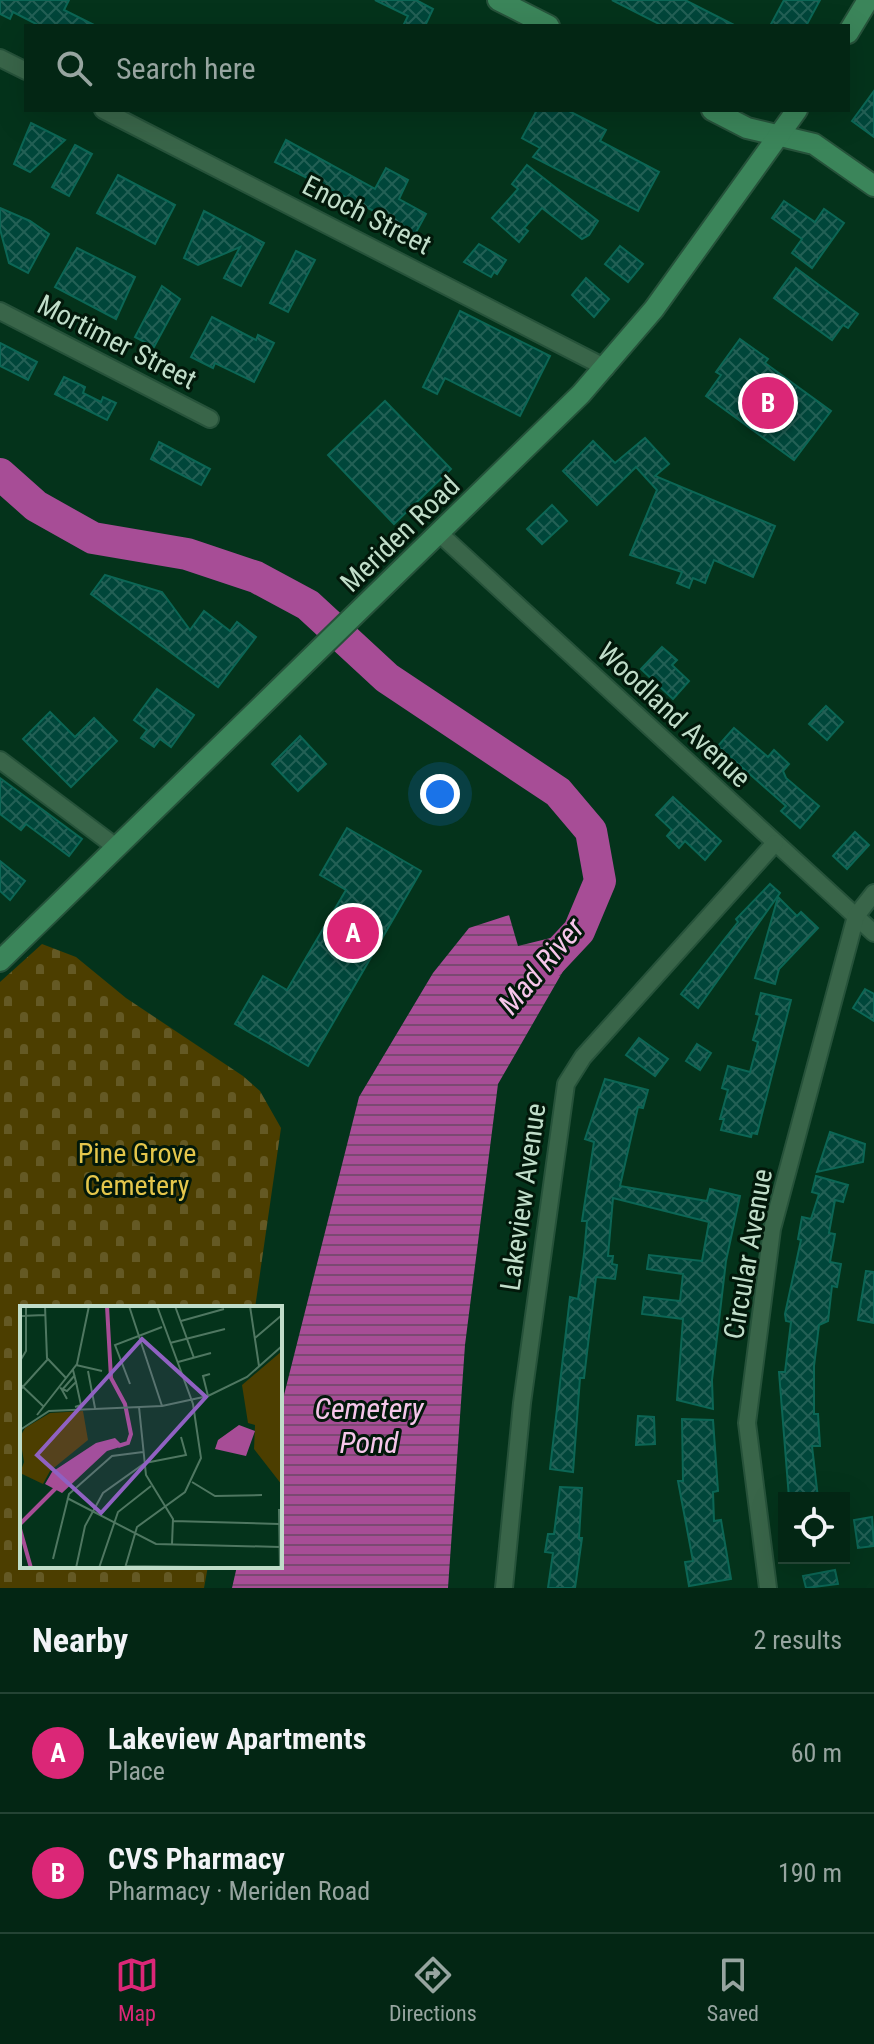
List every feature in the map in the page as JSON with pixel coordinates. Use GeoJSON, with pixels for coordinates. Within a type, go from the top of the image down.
{"type":"FeatureCollection","features":[{"type":"Feature","properties":{"kind":"main road"},"geometry":{"type":"LineString","coordinates":[[498,0],[545,24]]}},
{"type":"Feature","properties":{"kind":"main road"},"geometry":{"type":"LineString","coordinates":[[850,30],[868,0]]}},
{"type":"Feature","properties":{"kind":"main road"},"geometry":{"type":"LineString","coordinates":[[716,112],[747,128],[814,144],[874,186]]}},
{"type":"Feature","properties":{"kind":"main road","name":"Meriden Road"},"geometry":{"type":"LineString","coordinates":[[0,961],[440,534],[606,368],[662,299],[796,112]]}},
{"type":"Feature","properties":{"kind":"street"},"geometry":{"type":"LineString","coordinates":[[0,58],[24,70]]}},
{"type":"Feature","properties":{"kind":"street","name":"Enoch Street"},"geometry":{"type":"LineString","coordinates":[[107,112],[606,368]]}},
{"type":"Feature","properties":{"kind":"street","name":"Mortimer Street"},"geometry":{"type":"LineString","coordinates":[[0,311],[210,419]]}},
{"type":"Feature","properties":{"kind":"street","name":"Woodland Avenue"},"geometry":{"type":"LineString","coordinates":[[440,534],[874,933]]}},
{"type":"Feature","properties":{"kind":"street"},"geometry":{"type":"LineString","coordinates":[[0,760],[116,847]]}},
{"type":"Feature","properties":{"kind":"street","name":"Lakeview Avenue"},"geometry":{"type":"LineString","coordinates":[[504,1588],[522,1403],[566,1084],[583,1057],[775,843]]}},
{"type":"Feature","properties":{"kind":"street","name":"Circular Avenue"},"geometry":{"type":"LineString","coordinates":[[768,1588],[747,1423],[772,1229],[856,916],[874,893]]}},
{"type":"Feature","properties":{"kind":"green space","name":"Pine Grove Cemetery"},"geometry":{"type":"Polygon","coordinates":[[[42,944],[76,957],[126,998],[243,1076],[260,1091],[281,1128],[255,1306],[20,1306],[20,1568],[208,1568],[204,1588],[0,1588],[0,982],[42,944]]]}},
{"type":"Feature","properties":{"kind":"water","name":"Cemetery Pond"},"geometry":{"type":"Polygon","coordinates":[[[509,915],[518,946],[579,931],[581,940],[498,1084],[465,1345],[448,1588],[232,1588],[237,1568],[282,1568],[282,1403],[359,1097],[433,973],[469,928],[509,915]]]}},
{"type":"Feature","properties":{"kind":"building"},"geometry":{"type":"Polygon","coordinates":[[[0,0],[69,0],[64,10],[92,24],[36,24],[13,12],[10,19],[0,14],[0,0]]]}},
{"type":"Feature","properties":{"kind":"building"},"geometry":{"type":"Polygon","coordinates":[[[375,0],[416,0],[433,9],[426,24],[404,24],[408,16],[375,0]]]}},
{"type":"Feature","properties":{"kind":"building"},"geometry":{"type":"Polygon","coordinates":[[[612,0],[685,0],[732,24],[659,24],[612,0]]]}},
{"type":"Feature","properties":{"kind":"building"},"geometry":{"type":"Polygon","coordinates":[[[784,0],[820,0],[807,24],[771,24],[784,0]]]}},
{"type":"Feature","properties":{"kind":"building"},"geometry":{"type":"Polygon","coordinates":[[[874,91],[874,137],[852,121],[874,91]]]}},
{"type":"Feature","properties":{"kind":"building"},"geometry":{"type":"Polygon","coordinates":[[[536,112],[571,112],[606,130],[600,141],[659,172],[638,211],[533,157],[540,148],[522,138],[536,112]]]}},
{"type":"Feature","properties":{"kind":"building"},"geometry":{"type":"Polygon","coordinates":[[[31,123],[65,140],[30,172],[14,164],[31,123]]]}},
{"type":"Feature","properties":{"kind":"building"},"geometry":{"type":"Polygon","coordinates":[[[286,140],[375,189],[386,168],[408,180],[399,199],[426,214],[409,245],[397,238],[404,226],[275,162],[286,140]]]}},
{"type":"Feature","properties":{"kind":"building"},"geometry":{"type":"Polygon","coordinates":[[[75,145],[92,154],[69,196],[52,187],[75,145]]]}},
{"type":"Feature","properties":{"kind":"building"},"geometry":{"type":"Polygon","coordinates":[[[527,165],[598,221],[589,235],[582,239],[542,208],[524,228],[528,231],[519,242],[492,218],[518,189],[512,184],[527,165]]]}},
{"type":"Feature","properties":{"kind":"building"},"geometry":{"type":"Polygon","coordinates":[[[118,175],[175,205],[155,244],[97,213],[118,175]]]}},
{"type":"Feature","properties":{"kind":"building"},"geometry":{"type":"Polygon","coordinates":[[[784,201],[815,222],[824,209],[844,223],[812,268],[792,253],[802,239],[772,218],[784,201]]]}},
{"type":"Feature","properties":{"kind":"building"},"geometry":{"type":"Polygon","coordinates":[[[0,208],[30,221],[49,234],[28,273],[9,263],[0,229],[0,208]]]}},
{"type":"Feature","properties":{"kind":"building"},"geometry":{"type":"Polygon","coordinates":[[[204,211],[264,243],[241,286],[224,278],[240,247],[198,265],[184,258],[204,211]]]}},
{"type":"Feature","properties":{"kind":"building"},"geometry":{"type":"Polygon","coordinates":[[[479,244],[506,260],[497,274],[494,272],[491,277],[464,262],[479,244]]]}},
{"type":"Feature","properties":{"kind":"building"},"geometry":{"type":"Polygon","coordinates":[[[620,246],[643,264],[628,282],[605,264],[620,246]]]}},
{"type":"Feature","properties":{"kind":"building"},"geometry":{"type":"Polygon","coordinates":[[[77,248],[135,277],[116,319],[55,287],[77,248]]]}},
{"type":"Feature","properties":{"kind":"building"},"geometry":{"type":"Polygon","coordinates":[[[296,251],[315,260],[288,312],[270,303],[296,251]]]}},
{"type":"Feature","properties":{"kind":"building"},"geometry":{"type":"Polygon","coordinates":[[[796,268],[858,314],[848,328],[843,325],[832,340],[774,298],[796,268]]]}},
{"type":"Feature","properties":{"kind":"building"},"geometry":{"type":"Polygon","coordinates":[[[586,278],[609,299],[594,317],[572,295],[586,278]]]}},
{"type":"Feature","properties":{"kind":"building"},"geometry":{"type":"Polygon","coordinates":[[[162,286],[180,299],[154,347],[135,337],[162,286]]]}},
{"type":"Feature","properties":{"kind":"building"},"geometry":{"type":"Polygon","coordinates":[[[460,311],[550,356],[520,416],[445,378],[437,394],[423,387],[460,311]]]}},
{"type":"Feature","properties":{"kind":"building"},"geometry":{"type":"Polygon","coordinates":[[[212,317],[256,340],[258,335],[274,343],[254,382],[215,363],[213,368],[191,357],[212,317]]]}},
{"type":"Feature","properties":{"kind":"building"},"geometry":{"type":"Polygon","coordinates":[[[740,339],[768,359],[765,363],[831,411],[794,460],[706,396],[721,375],[716,372],[740,339]]]}},
{"type":"Feature","properties":{"kind":"building"},"geometry":{"type":"Polygon","coordinates":[[[0,343],[37,362],[28,380],[0,366],[0,343]]]}},
{"type":"Feature","properties":{"kind":"building"},"geometry":{"type":"Polygon","coordinates":[[[64,377],[85,387],[83,393],[101,402],[103,397],[116,403],[107,420],[55,394],[64,377]]]}},
{"type":"Feature","properties":{"kind":"building"},"geometry":{"type":"Polygon","coordinates":[[[385,401],[451,469],[394,524],[328,455],[385,401]]]}},
{"type":"Feature","properties":{"kind":"building"},"geometry":{"type":"Polygon","coordinates":[[[645,438],[669,464],[655,476],[775,526],[753,577],[714,560],[705,583],[693,578],[689,588],[677,583],[682,572],[630,555],[657,490],[636,467],[597,505],[563,471],[593,441],[615,463],[645,438]]]}},
{"type":"Feature","properties":{"kind":"building"},"geometry":{"type":"Polygon","coordinates":[[[159,442],[210,469],[201,485],[151,459],[159,442]]]}},
{"type":"Feature","properties":{"kind":"building"},"geometry":{"type":"Polygon","coordinates":[[[552,505],[567,521],[542,544],[527,529],[552,505]]]}},
{"type":"Feature","properties":{"kind":"building"},"geometry":{"type":"Polygon","coordinates":[[[105,575],[162,592],[190,630],[204,611],[230,631],[237,622],[256,637],[218,687],[91,594],[105,575]]]}},
{"type":"Feature","properties":{"kind":"building"},"geometry":{"type":"Polygon","coordinates":[[[662,647],[677,660],[672,665],[689,681],[673,699],[641,669],[662,647]]]}},
{"type":"Feature","properties":{"kind":"building"},"geometry":{"type":"Polygon","coordinates":[[[157,689],[194,715],[171,747],[160,739],[154,747],[141,738],[147,730],[134,720],[157,689]]]}},
{"type":"Feature","properties":{"kind":"building"},"geometry":{"type":"Polygon","coordinates":[[[826,706],[843,722],[827,740],[809,724],[826,706]]]}},
{"type":"Feature","properties":{"kind":"building"},"geometry":{"type":"Polygon","coordinates":[[[50,712],[75,737],[94,718],[117,741],[71,787],[23,739],[50,712]]]}},
{"type":"Feature","properties":{"kind":"building"},"geometry":{"type":"Polygon","coordinates":[[[734,728],[768,757],[774,750],[789,764],[783,771],[786,778],[819,806],[800,828],[781,811],[786,806],[718,746],[734,728]]]}},
{"type":"Feature","properties":{"kind":"building"},"geometry":{"type":"Polygon","coordinates":[[[300,736],[326,764],[298,791],[272,764],[300,736]]]}},
{"type":"Feature","properties":{"kind":"building"},"geometry":{"type":"Polygon","coordinates":[[[0,778],[82,839],[69,856],[26,824],[21,830],[0,814],[0,778]]]}},
{"type":"Feature","properties":{"kind":"building"},"geometry":{"type":"Polygon","coordinates":[[[673,797],[721,841],[705,860],[685,841],[679,848],[667,836],[672,830],[656,815],[673,797]]]}},
{"type":"Feature","properties":{"kind":"building"},"geometry":{"type":"Polygon","coordinates":[[[347,828],[421,871],[308,1066],[235,1024],[263,976],[287,990],[346,890],[320,875],[347,828]]]}},
{"type":"Feature","properties":{"kind":"building"},"geometry":{"type":"Polygon","coordinates":[[[855,832],[869,845],[847,869],[833,856],[855,832]]]}},
{"type":"Feature","properties":{"kind":"building"},"geometry":{"type":"Polygon","coordinates":[[[0,861],[25,881],[10,900],[0,891],[0,861]]]}},
{"type":"Feature","properties":{"kind":"building"},"geometry":{"type":"Polygon","coordinates":[[[770,884],[780,893],[698,1008],[681,994],[738,922],[736,919],[770,884]]]}},
{"type":"Feature","properties":{"kind":"building"},"geometry":{"type":"Polygon","coordinates":[[[778,897],[797,916],[801,912],[818,928],[779,969],[775,984],[755,978],[778,897]]]}},
{"type":"Feature","properties":{"kind":"building"},"geometry":{"type":"Polygon","coordinates":[[[865,989],[874,994],[874,1021],[853,1008],[865,989]]]}},
{"type":"Feature","properties":{"kind":"building"},"geometry":{"type":"Polygon","coordinates":[[[761,993],[791,1000],[757,1134],[752,1133],[751,1137],[721,1130],[724,1119],[720,1119],[728,1090],[722,1088],[728,1066],[750,1072],[758,1042],[753,1040],[760,1015],[756,1014],[761,993]]]}},
{"type":"Feature","properties":{"kind":"building"},"geometry":{"type":"Polygon","coordinates":[[[639,1038],[668,1059],[655,1076],[626,1055],[639,1038]]]}},
{"type":"Feature","properties":{"kind":"building"},"geometry":{"type":"Polygon","coordinates":[[[697,1044],[711,1053],[700,1070],[686,1061],[697,1044]]]}},
{"type":"Feature","properties":{"kind":"building"},"geometry":{"type":"Polygon","coordinates":[[[605,1079],[648,1090],[643,1108],[638,1107],[620,1186],[707,1201],[710,1189],[740,1196],[726,1261],[712,1380],[713,1409],[677,1400],[683,1319],[642,1314],[644,1297],[680,1301],[683,1274],[647,1269],[649,1255],[702,1261],[709,1222],[613,1198],[608,1256],[613,1256],[612,1264],[617,1265],[615,1279],[596,1277],[584,1378],[580,1378],[573,1472],[550,1469],[570,1297],[578,1299],[584,1254],[587,1221],[582,1221],[594,1142],[585,1139],[605,1079]]]}},
{"type":"Feature","properties":{"kind":"building"},"geometry":{"type":"Polygon","coordinates":[[[830,1132],[865,1144],[863,1162],[817,1172],[830,1132]]]}},
{"type":"Feature","properties":{"kind":"building"},"geometry":{"type":"Polygon","coordinates":[[[816,1176],[848,1185],[843,1202],[835,1200],[829,1233],[835,1234],[830,1262],[841,1264],[837,1287],[832,1286],[828,1321],[819,1325],[814,1366],[814,1414],[818,1414],[820,1446],[812,1446],[817,1492],[789,1492],[779,1372],[785,1372],[791,1322],[786,1321],[785,1314],[801,1240],[798,1239],[802,1217],[811,1219],[819,1194],[812,1192],[816,1176]]]}},
{"type":"Feature","properties":{"kind":"building"},"geometry":{"type":"Polygon","coordinates":[[[866,1271],[874,1272],[874,1323],[858,1320],[866,1271]]]}},
{"type":"Feature","properties":{"kind":"building"},"geometry":{"type":"Polygon","coordinates":[[[638,1416],[654,1417],[655,1444],[636,1445],[638,1416]]]}},
{"type":"Feature","properties":{"kind":"building"},"geometry":{"type":"Polygon","coordinates":[[[682,1419],[713,1420],[718,1491],[713,1492],[714,1521],[721,1520],[731,1579],[689,1586],[685,1562],[693,1561],[678,1481],[683,1481],[682,1419]]]}},
{"type":"Feature","properties":{"kind":"building"},"geometry":{"type":"Polygon","coordinates":[[[560,1487],[582,1488],[579,1538],[582,1538],[575,1588],[548,1588],[553,1553],[545,1552],[548,1534],[554,1534],[560,1487]]]}},
{"type":"Feature","properties":{"kind":"building"},"geometry":{"type":"Polygon","coordinates":[[[872,1517],[874,1546],[858,1548],[854,1520],[872,1517]]]}},
{"type":"Feature","properties":{"kind":"building"},"geometry":{"type":"Polygon","coordinates":[[[835,1570],[838,1584],[806,1588],[803,1576],[835,1570]]]}},
{"type":"Feature","properties":{"kind":"waterway","name":"Mad River"},"geometry":{"type":"LineString","coordinates":[[0,474],[36,506],[93,538],[187,554],[256,577],[308,605],[387,678],[558,792],[591,831],[600,881],[579,931],[549,963]]}},
{"type":"Feature","properties":{"kind":"place","name":"CVS Pharmacy"},"geometry":{"type":"Point","coordinates":[768,403]}},
{"type":"Feature","properties":{"kind":"place","name":"Lakeview Apartments"},"geometry":{"type":"Point","coordinates":[353,933]}}]}
